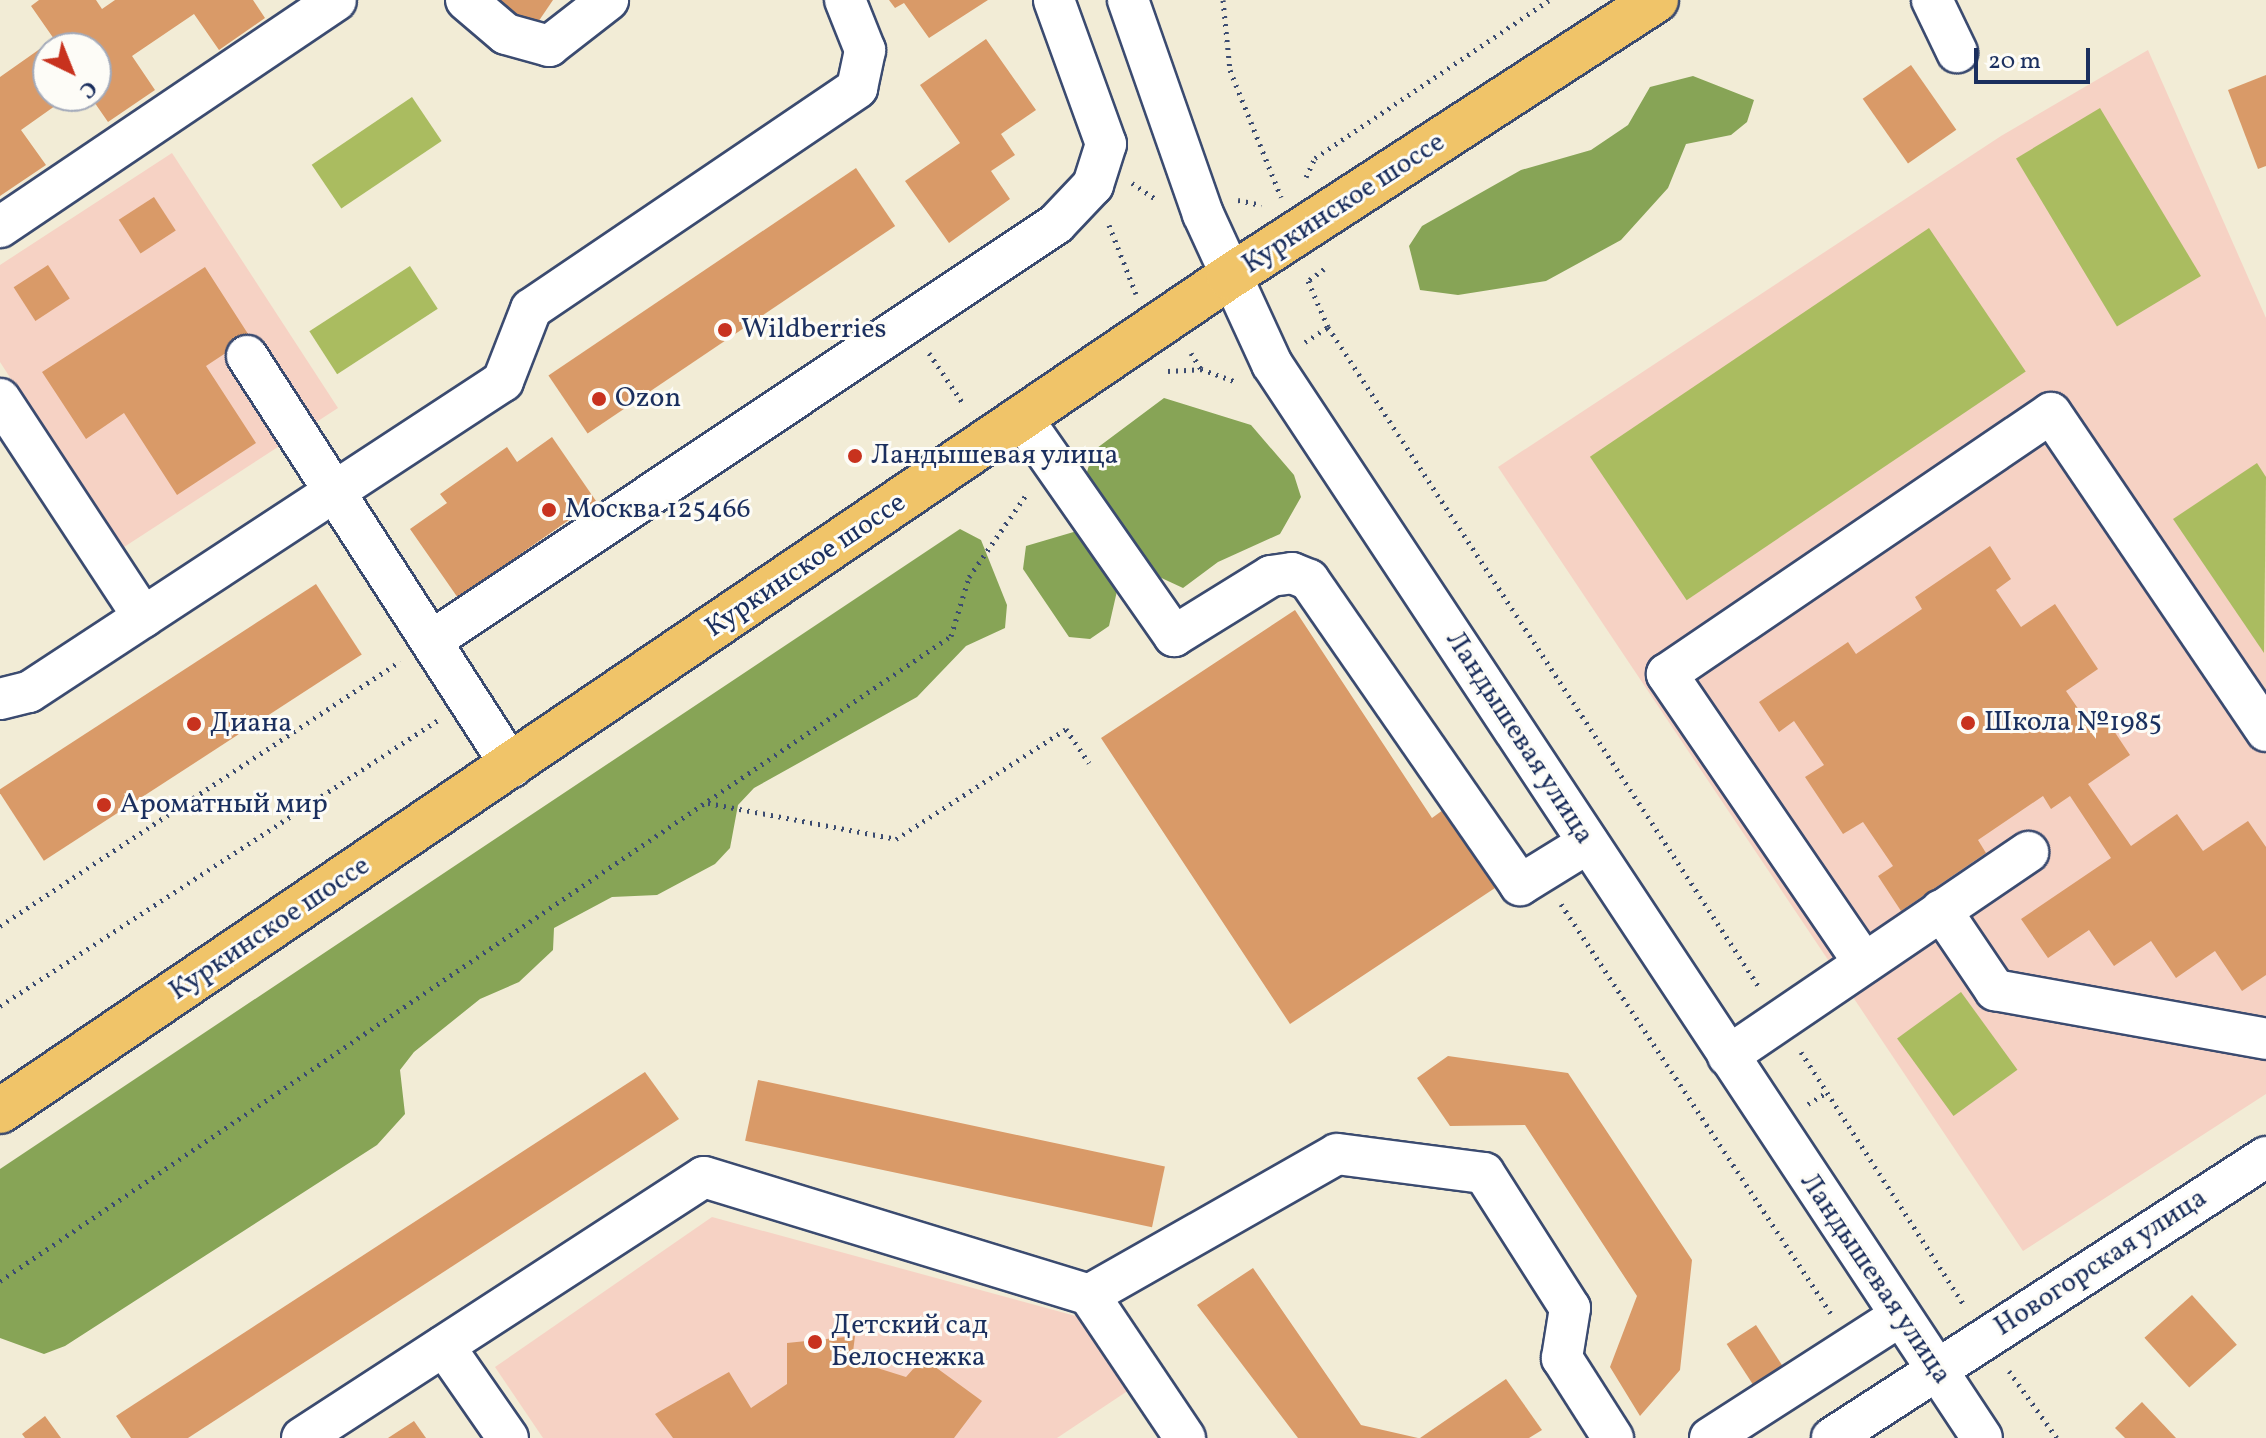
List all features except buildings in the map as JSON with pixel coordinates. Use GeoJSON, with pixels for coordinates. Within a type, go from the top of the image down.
{"type":"FeatureCollection","features":[{"type":"Feature","properties":{"kind":"main road","name":"Куркинское шоссе"},"geometry":{"type":"LineString","coordinates":[[0,1111],[512,767],[1229,277],[1656,0]]}},
{"type":"Feature","properties":{"kind":"street"},"geometry":{"type":"LineString","coordinates":[[0,227],[336,0]]}},
{"type":"Feature","properties":{"kind":"street"},"geometry":{"type":"LineString","coordinates":[[466,0],[506,34],[549,46],[608,0]]}},
{"type":"Feature","properties":{"kind":"street"},"geometry":{"type":"LineString","coordinates":[[0,699],[29,692],[503,381],[531,309],[567,281],[857,88],[865,50],[845,0]]}},
{"type":"Feature","properties":{"kind":"street"},"geometry":{"type":"LineString","coordinates":[[431,641],[1056,224],[1093,185],[1106,144],[1054,0]]}},
{"type":"Feature","properties":{"kind":"street","name":"Ландышевая улица"},"geometry":{"type":"LineString","coordinates":[[1128,0],[1229,277],[1272,364],[1982,1438]]}},
{"type":"Feature","properties":{"kind":"street"},"geometry":{"type":"LineString","coordinates":[[1932,0],[1957,52]]}},
{"type":"Feature","properties":{"kind":"street"},"geometry":{"type":"LineString","coordinates":[[247,356],[512,767]]}},
{"type":"Feature","properties":{"kind":"street"},"geometry":{"type":"LineString","coordinates":[[0,399],[143,617]]}},
{"type":"Feature","properties":{"kind":"street"},"geometry":{"type":"LineString","coordinates":[[1864,963],[1667,674],[2051,413],[2266,731]]}},
{"type":"Feature","properties":{"kind":"street"},"geometry":{"type":"LineString","coordinates":[[1022,418],[1174,636],[1271,576],[1292,573],[1309,580],[1520,885],[1588,843]]}},
{"type":"Feature","properties":{"kind":"street"},"geometry":{"type":"LineString","coordinates":[[1728,1056],[2028,852]]}},
{"type":"Feature","properties":{"kind":"street"},"geometry":{"type":"LineString","coordinates":[[1941,910],[1995,990],[2266,1039]]}},
{"type":"Feature","properties":{"kind":"street"},"geometry":{"type":"LineString","coordinates":[[1089,1295],[1337,1154],[1484,1173],[1570,1308],[1562,1358],[1613,1438]]}},
{"type":"Feature","properties":{"kind":"street","name":"Новогорская улица"},"geometry":{"type":"LineString","coordinates":[[1832,1438],[2266,1157]]}},
{"type":"Feature","properties":{"kind":"street"},"geometry":{"type":"LineString","coordinates":[[302,1438],[704,1177],[1089,1295],[1185,1438]]}},
{"type":"Feature","properties":{"kind":"street"},"geometry":{"type":"LineString","coordinates":[[1710,1438],[1900,1316]]}},
{"type":"Feature","properties":{"kind":"street"},"geometry":{"type":"LineString","coordinates":[[444,1346],[508,1438]]}},
{"type":"Feature","properties":{"kind":"path"},"geometry":{"type":"LineString","coordinates":[[1223,0],[1230,70],[1282,201]]}},
{"type":"Feature","properties":{"kind":"path"},"geometry":{"type":"LineString","coordinates":[[1303,183],[1315,158],[1549,0]]}},
{"type":"Feature","properties":{"kind":"path"},"geometry":{"type":"LineString","coordinates":[[1093,185],[1140,306]]}},
{"type":"Feature","properties":{"kind":"path"},"geometry":{"type":"LineString","coordinates":[[1157,379],[1201,369],[1241,384],[1328,327]]}},
{"type":"Feature","properties":{"kind":"path"},"geometry":{"type":"LineString","coordinates":[[933,359],[962,402]]}},
{"type":"Feature","properties":{"kind":"path"},"geometry":{"type":"LineString","coordinates":[[0,1281],[951,636],[969,577],[1048,453]]}},
{"type":"Feature","properties":{"kind":"path"},"geometry":{"type":"LineString","coordinates":[[1437,500],[1780,1020],[1985,1338],[2057,1438]]}},
{"type":"Feature","properties":{"kind":"path"},"geometry":{"type":"LineString","coordinates":[[0,926],[431,641]]}},
{"type":"Feature","properties":{"kind":"path"},"geometry":{"type":"LineString","coordinates":[[0,1006],[469,699]]}},
{"type":"Feature","properties":{"kind":"path"},"geometry":{"type":"LineString","coordinates":[[707,803],[896,839],[1066,729],[1089,763]]}},
{"type":"Feature","properties":{"kind":"path"},"geometry":{"type":"LineString","coordinates":[[1549,867],[1565,914],[1854,1347]]}},
{"type":"Feature","properties":{"kind":"shaded area","name":"Школа №1985"},"geometry":{"type":"Polygon","coordinates":[[[2148,50],[2266,318],[2266,1094],[2023,1251],[1498,467],[2001,136],[2148,50]]]}},
{"type":"Feature","properties":{"kind":"shaded area"},"geometry":{"type":"Polygon","coordinates":[[[172,153],[338,408],[121,549],[0,362],[0,265],[172,153]]]}},
{"type":"Feature","properties":{"kind":"shaded area","name":"Детский сад Белоснежка"},"geometry":{"type":"Polygon","coordinates":[[[712,1217],[1083,1318],[1132,1388],[1057,1438],[543,1438],[495,1367],[712,1217]]]}},
{"type":"Feature","properties":{"kind":"green space"},"geometry":{"type":"Polygon","coordinates":[[[1693,76],[1754,100],[1747,122],[1731,135],[1686,144],[1668,188],[1621,240],[1546,281],[1458,295],[1420,290],[1409,246],[1422,226],[1521,170],[1591,150],[1628,125],[1650,87],[1693,76]]]}},
{"type":"Feature","properties":{"kind":"green space"},"geometry":{"type":"Polygon","coordinates":[[[412,97],[442,141],[341,209],[312,165],[412,97]]]}},
{"type":"Feature","properties":{"kind":"green space"},"geometry":{"type":"Polygon","coordinates":[[[2100,108],[2201,276],[2117,326],[2016,158],[2100,108]]]}},
{"type":"Feature","properties":{"kind":"green space"},"geometry":{"type":"Polygon","coordinates":[[[1929,228],[2026,371],[1687,600],[1590,457],[1929,228]]]}},
{"type":"Feature","properties":{"kind":"green space"},"geometry":{"type":"Polygon","coordinates":[[[410,266],[438,309],[337,374],[309,331],[410,266]]]}},
{"type":"Feature","properties":{"kind":"green space"},"geometry":{"type":"Polygon","coordinates":[[[1164,398],[1251,425],[1294,475],[1301,497],[1280,534],[1218,562],[1183,588],[1140,568],[1120,578],[1109,626],[1090,639],[1069,637],[1023,569],[1026,546],[1094,526],[1095,493],[1087,472],[1093,451],[1164,398]]]}},
{"type":"Feature","properties":{"kind":"green space"},"geometry":{"type":"Polygon","coordinates":[[[2257,463],[2266,477],[2264,653],[2173,519],[2257,463]]]}},
{"type":"Feature","properties":{"kind":"green space"},"geometry":{"type":"Polygon","coordinates":[[[960,529],[981,540],[1007,605],[1005,628],[966,646],[917,697],[754,788],[738,805],[730,848],[715,864],[657,895],[612,897],[554,928],[553,950],[519,982],[480,999],[414,1052],[400,1070],[405,1114],[377,1145],[65,1346],[44,1354],[0,1338],[0,1169],[960,529]]]}},
{"type":"Feature","properties":{"kind":"green space"},"geometry":{"type":"Polygon","coordinates":[[[1961,992],[2017,1070],[1954,1116],[1897,1038],[1961,992]]]}},
{"type":"Feature","properties":{"kind":"place","name":"Wildberries"},"geometry":{"type":"Point","coordinates":[725,330]}},
{"type":"Feature","properties":{"kind":"place","name":"Ozon"},"geometry":{"type":"Point","coordinates":[599,399]}},
{"type":"Feature","properties":{"kind":"place","name":"Ландышевая улица"},"geometry":{"type":"Point","coordinates":[855,456]}},
{"type":"Feature","properties":{"kind":"place","name":"Москва 125466"},"geometry":{"type":"Point","coordinates":[549,510]}},
{"type":"Feature","properties":{"kind":"place","name":"Школа №1985"},"geometry":{"type":"Point","coordinates":[1968,723]}},
{"type":"Feature","properties":{"kind":"place","name":"Диана"},"geometry":{"type":"Point","coordinates":[194,724]}},
{"type":"Feature","properties":{"kind":"place","name":"Ароматный мир"},"geometry":{"type":"Point","coordinates":[104,805]}},
{"type":"Feature","properties":{"kind":"place","name":"Детский сад Белоснежка"},"geometry":{"type":"Point","coordinates":[815,1342]}}]}
